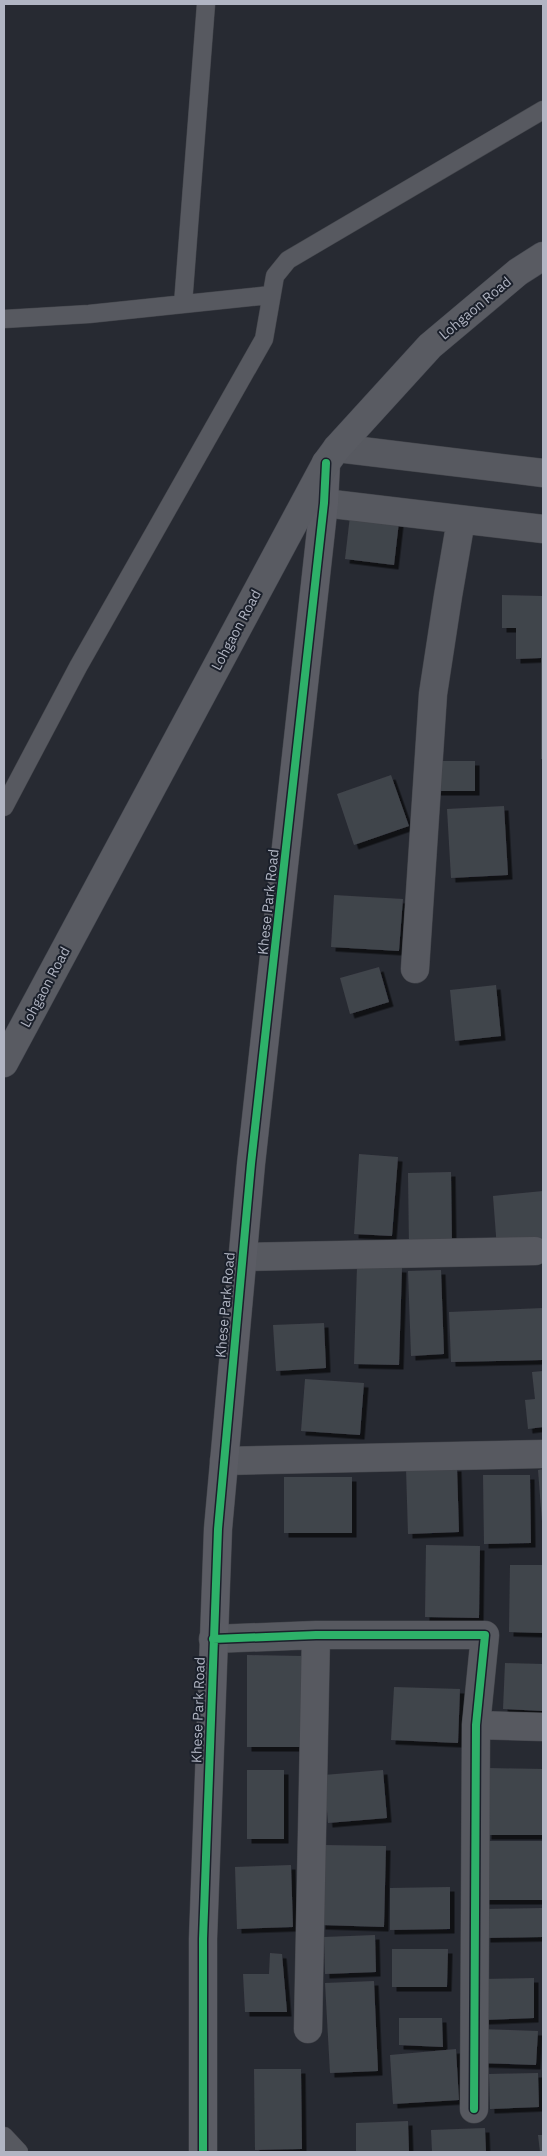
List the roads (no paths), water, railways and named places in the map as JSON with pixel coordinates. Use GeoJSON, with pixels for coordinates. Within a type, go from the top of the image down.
{"type":"FeatureCollection","features":[{"type":"Feature","properties":{"kind":"main road","name":"Lohgaon Road"},"geometry":{"type":"LineString","coordinates":[[4,1063],[332,456],[430,346],[518,272],[543,256]]}},
{"type":"Feature","properties":{"kind":"street"},"geometry":{"type":"LineString","coordinates":[[332,456],[543,473]]}},
{"type":"Feature","properties":{"kind":"street","name":"Khese Park Road"},"geometry":{"type":"LineString","coordinates":[[203,2152],[203,1939],[218,1529],[242,1257],[324,503],[332,456]]}},
{"type":"Feature","properties":{"kind":"street"},"geometry":{"type":"LineString","coordinates":[[324,503],[543,529]]}},
{"type":"Feature","properties":{"kind":"street"},"geometry":{"type":"LineString","coordinates":[[415,969],[434,694],[448,596],[462,520]]}},
{"type":"Feature","properties":{"kind":"street"},"geometry":{"type":"LineString","coordinates":[[242,1257],[535,1251]]}},
{"type":"Feature","properties":{"kind":"street"},"geometry":{"type":"LineString","coordinates":[[224,1462],[543,1454]]}},
{"type":"Feature","properties":{"kind":"street"},"geometry":{"type":"LineString","coordinates":[[308,2029],[316,1635]]}},
{"type":"Feature","properties":{"kind":"street"},"geometry":{"type":"LineString","coordinates":[[213,1639],[316,1635],[485,1635],[476,1725],[474,2108]]}},
{"type":"Feature","properties":{"kind":"street"},"geometry":{"type":"LineString","coordinates":[[476,1725],[543,1727]]}},
{"type":"Feature","properties":{"kind":"lane"},"geometry":{"type":"LineString","coordinates":[[183,304],[206,4]]}},
{"type":"Feature","properties":{"kind":"lane"},"geometry":{"type":"LineString","coordinates":[[4,807],[78,667],[264,339],[270,295],[275,276],[288,260],[543,110]]}},
{"type":"Feature","properties":{"kind":"lane"},"geometry":{"type":"LineString","coordinates":[[4,319],[89,314],[270,295]]}},
{"type":"Feature","properties":{"kind":"lane"},"geometry":{"type":"LineString","coordinates":[[4,2136],[19,2152]]}}]}
